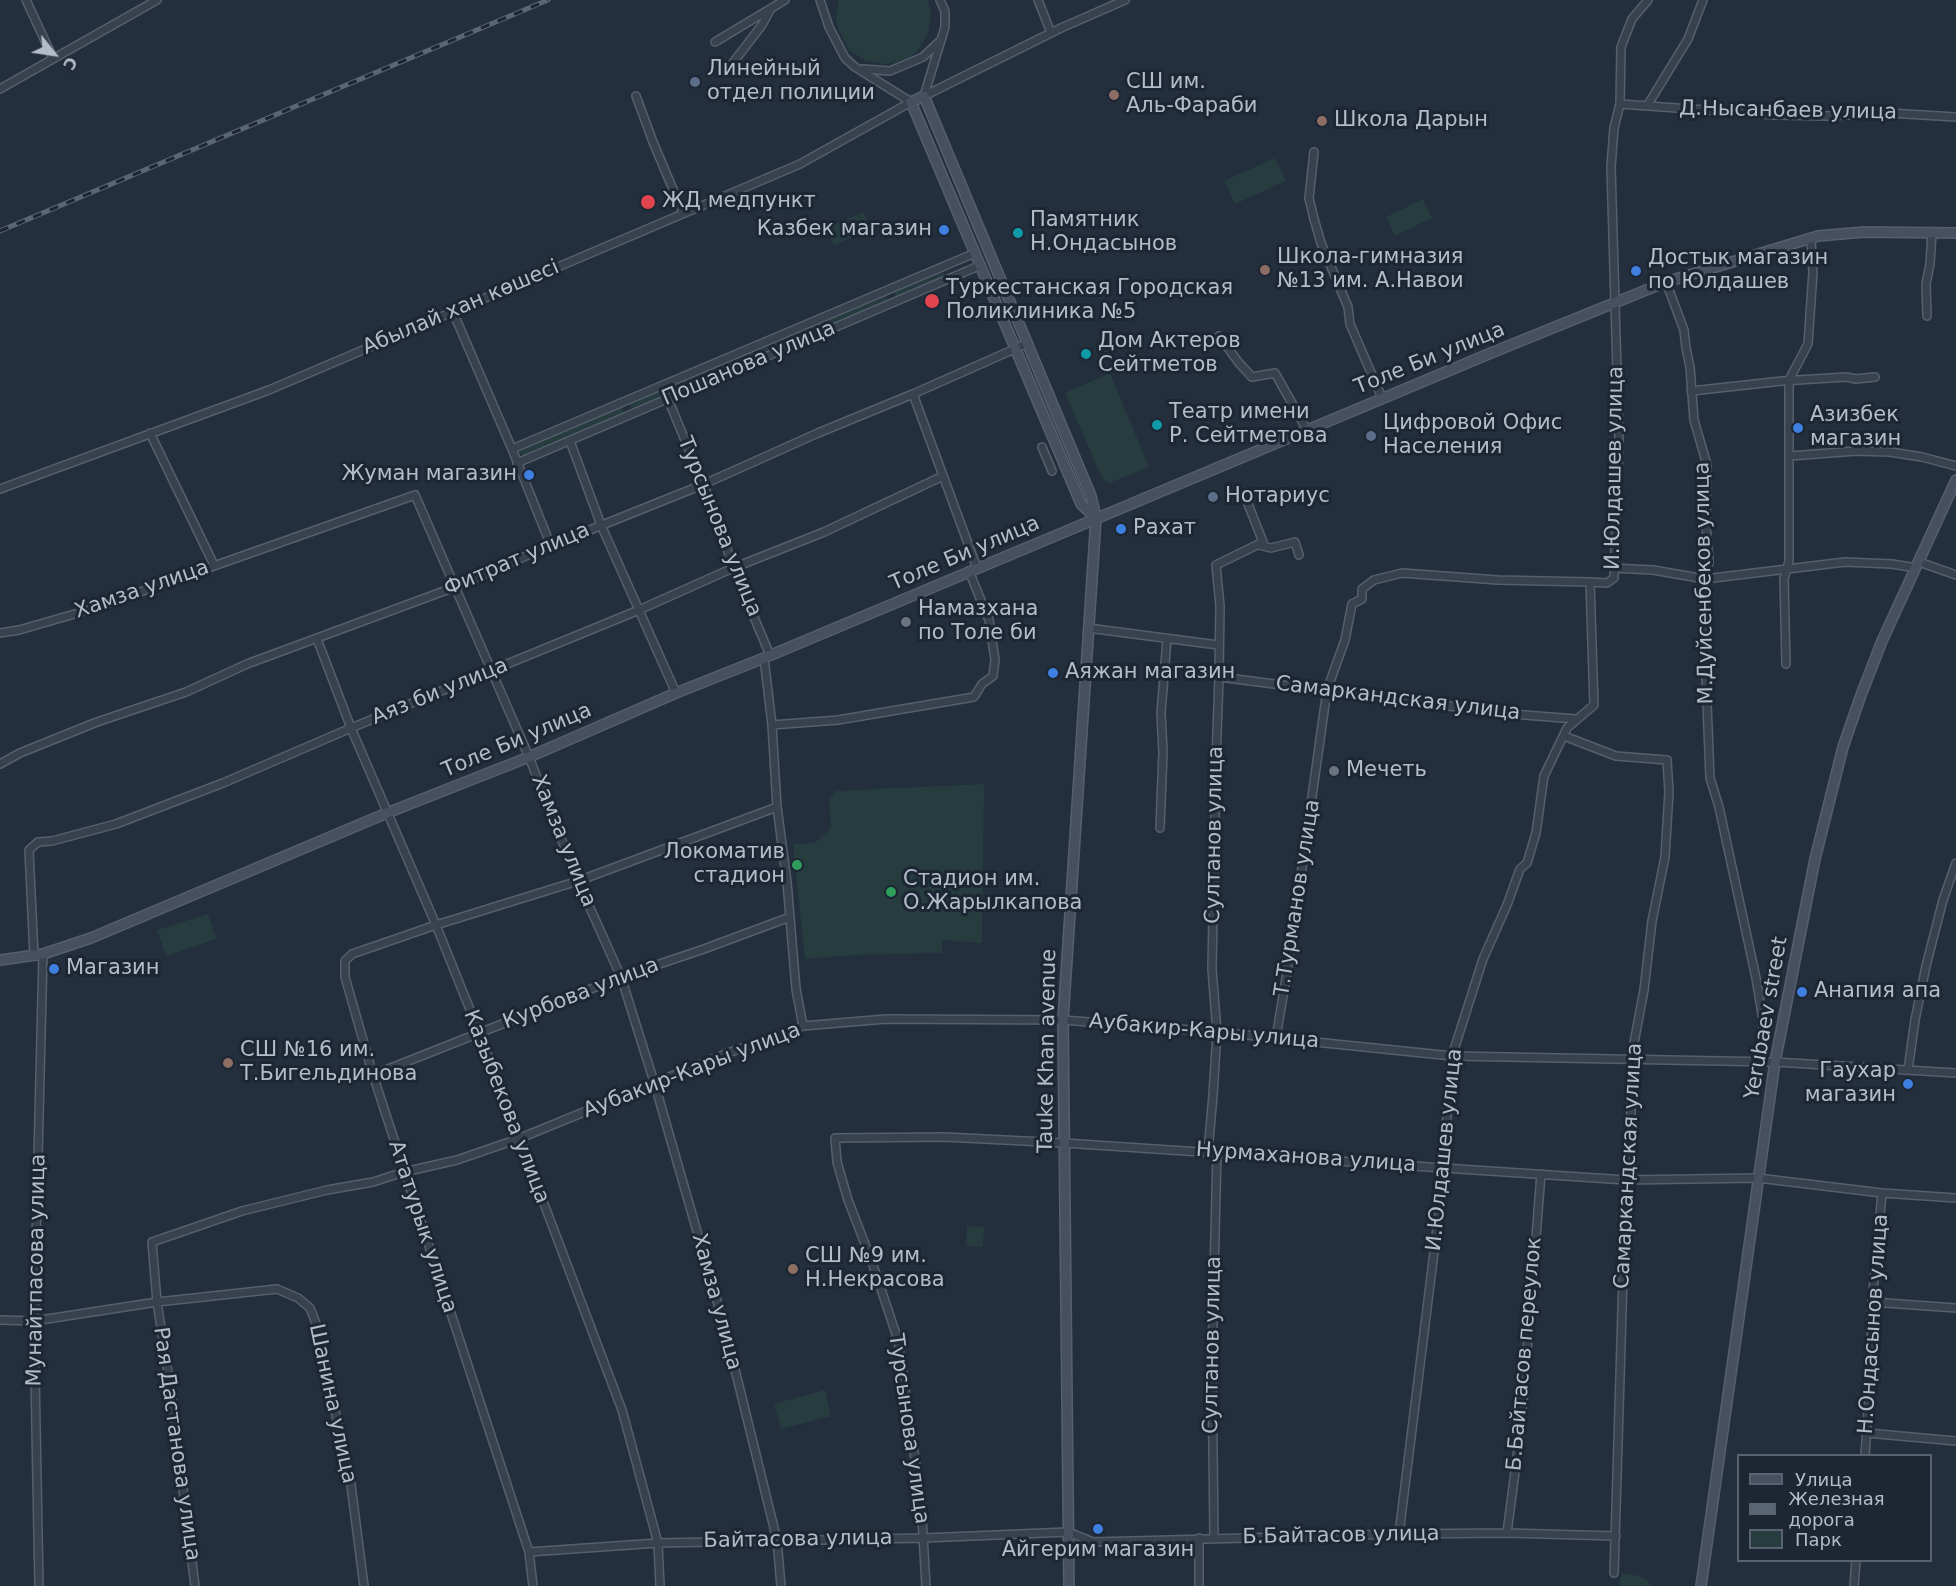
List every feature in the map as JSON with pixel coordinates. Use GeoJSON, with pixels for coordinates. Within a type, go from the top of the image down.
{"type":"FeatureCollection","features":[{"type":"Feature","properties":{"kind":"street"},"geometry":{"type":"LineString","coordinates":[[26,0],[53,58]]}},
{"type":"Feature","properties":{"kind":"street"},"geometry":{"type":"LineString","coordinates":[[0,89],[157,0]]}},
{"type":"Feature","properties":{"kind":"street"},"geometry":{"type":"LineString","coordinates":[[715,42],[784,0]]}},
{"type":"Feature","properties":{"kind":"street"},"geometry":{"type":"LineString","coordinates":[[820,0],[829,27],[844,58],[911,102],[1081,504],[1096,518]]}},
{"type":"Feature","properties":{"kind":"street"},"geometry":{"type":"LineString","coordinates":[[924,96],[945,27],[945,11],[940,0]]}},
{"type":"Feature","properties":{"kind":"street"},"geometry":{"type":"LineString","coordinates":[[1038,0],[1051,33]]}},
{"type":"Feature","properties":{"kind":"street"},"geometry":{"type":"LineString","coordinates":[[911,102],[1051,33],[1125,0]]}},
{"type":"Feature","properties":{"kind":"street","name":"И.Юлдашев улица"},"geometry":{"type":"LineString","coordinates":[[1399,1534],[1443,1167],[1452,1056],[1483,959],[1520,869],[1527,863],[1536,833],[1544,776],[1567,728],[1593,705],[1590,582],[1607,583],[1614,579],[1619,439],[1611,166],[1614,128],[1620,104],[1621,47],[1632,19],[1648,0]]}},
{"type":"Feature","properties":{"kind":"street"},"geometry":{"type":"LineString","coordinates":[[1647,106],[1688,39],[1702,0]]}},
{"type":"Feature","properties":{"kind":"street"},"geometry":{"type":"LineString","coordinates":[[732,64],[762,25],[771,8]]}},
{"type":"Feature","properties":{"kind":"street"},"geometry":{"type":"LineString","coordinates":[[855,67],[870,71],[890,71],[923,57],[941,41]]}},
{"type":"Feature","properties":{"kind":"street"},"geometry":{"type":"LineString","coordinates":[[636,96],[683,213]]}},
{"type":"Feature","properties":{"kind":"street","name":"Tauke Khan avenue"},"geometry":{"type":"LineString","coordinates":[[924,96],[1091,496],[1096,518],[1063,1020],[1069,1586]]}},
{"type":"Feature","properties":{"kind":"street","name":"Абылай хан көшесі"},"geometry":{"type":"LineString","coordinates":[[0,489],[269,390],[453,312],[800,164],[911,102]]}},
{"type":"Feature","properties":{"kind":"street","name":"Д.Нысанбаев улица"},"geometry":{"type":"LineString","coordinates":[[1620,104],[1718,109],[1776,115],[1827,116],[1889,113],[1956,117]]}},
{"type":"Feature","properties":{"kind":"street"},"geometry":{"type":"LineString","coordinates":[[1314,152],[1309,198],[1314,219],[1348,307],[1350,324],[1383,398]]}},
{"type":"Feature","properties":{"kind":"street","name":"Толе Би улица"},"geometry":{"type":"LineString","coordinates":[[0,960],[39,955],[101,934],[387,813],[529,757],[676,693],[767,657],[1306,430],[1666,282],[1811,239],[1864,232],[1956,233]]}},
{"type":"Feature","properties":{"kind":"street"},"geometry":{"type":"LineString","coordinates":[[1927,316],[1926,284],[1932,233]]}},
{"type":"Feature","properties":{"kind":"street"},"geometry":{"type":"LineString","coordinates":[[1786,664],[1784,579],[1789,561],[1790,380],[1808,344],[1813,272],[1811,239]]}},
{"type":"Feature","properties":{"kind":"street","name":"Пошанова улица"},"geometry":{"type":"LineString","coordinates":[[512,450],[975,253]]}},
{"type":"Feature","properties":{"kind":"street","name":"Пошанова улица"},"geometry":{"type":"LineString","coordinates":[[518,463],[981,265]]}},
{"type":"Feature","properties":{"kind":"street","name":"М.Дуйсенбеков улица"},"geometry":{"type":"LineString","coordinates":[[1666,282],[1684,330],[1690,367],[1694,420],[1707,465],[1706,525],[1709,562],[1703,603],[1710,778],[1719,807],[1756,978],[1763,1020],[1763,1063]]}},
{"type":"Feature","properties":{"kind":"street"},"geometry":{"type":"LineString","coordinates":[[453,312],[518,463],[550,546]]}},
{"type":"Feature","properties":{"kind":"street"},"geometry":{"type":"LineString","coordinates":[[1219,336],[1252,377],[1275,373],[1306,430]]}},
{"type":"Feature","properties":{"kind":"street","name":"Фитрат улица"},"geometry":{"type":"LineString","coordinates":[[0,764],[20,753],[97,722],[186,692],[247,664],[455,587],[702,485],[1028,343]]}},
{"type":"Feature","properties":{"kind":"street"},"geometry":{"type":"LineString","coordinates":[[1691,391],[1790,380],[1875,377]]}},
{"type":"Feature","properties":{"kind":"street"},"geometry":{"type":"LineString","coordinates":[[772,725],[838,720],[974,697],[982,684],[993,676],[995,660],[989,620],[944,476],[913,394]]}},
{"type":"Feature","properties":{"kind":"street","name":"Турсынова улица"},"geometry":{"type":"LineString","coordinates":[[668,399],[718,520],[733,568],[767,657],[777,807],[796,989],[803,1026]]}},
{"type":"Feature","properties":{"kind":"street"},"geometry":{"type":"LineString","coordinates":[[150,433],[214,565]]}},
{"type":"Feature","properties":{"kind":"street"},"geometry":{"type":"LineString","coordinates":[[570,441],[602,525],[676,693]]}},
{"type":"Feature","properties":{"kind":"street"},"geometry":{"type":"LineString","coordinates":[[1042,447],[1052,471]]}},
{"type":"Feature","properties":{"kind":"street"},"geometry":{"type":"LineString","coordinates":[[1790,456],[1856,451],[1890,452],[1956,466]]}},
{"type":"Feature","properties":{"kind":"street","name":"Аяз би улица"},"geometry":{"type":"LineString","coordinates":[[39,955],[29,850],[38,842],[52,841],[116,824],[223,783],[639,610],[733,568],[824,532],[944,476]]}},
{"type":"Feature","properties":{"kind":"street","name":"Yerubaev street"},"geometry":{"type":"LineString","coordinates":[[1701,1586],[1775,1062],[1815,859],[1843,747],[1882,641],[1956,480]]}},
{"type":"Feature","properties":{"kind":"street","name":"Хамза улица"},"geometry":{"type":"LineString","coordinates":[[0,633],[19,630],[92,609],[415,495],[529,757],[578,881],[621,977],[655,1085],[725,1329],[777,1540],[781,1586]]}},
{"type":"Feature","properties":{"kind":"street"},"geometry":{"type":"LineString","coordinates":[[1248,504],[1263,543],[1259,545]]}},
{"type":"Feature","properties":{"kind":"street","name":"Султанов улица"},"geometry":{"type":"LineString","coordinates":[[1208,1152],[1217,1032],[1212,969],[1220,606],[1216,565],[1259,545],[1271,548],[1295,542],[1299,555]]}},
{"type":"Feature","properties":{"kind":"street"},"geometry":{"type":"LineString","coordinates":[[1614,568],[1653,570],[1705,579],[1845,562],[1918,565],[1956,575]]}},
{"type":"Feature","properties":{"kind":"street","name":"Т.Турманов улица"},"geometry":{"type":"LineString","coordinates":[[1276,1038],[1327,690],[1345,640],[1352,604],[1362,599],[1362,589],[1374,580],[1402,573],[1498,580],[1590,582]]}},
{"type":"Feature","properties":{"kind":"street"},"geometry":{"type":"LineString","coordinates":[[1088,628],[1218,645]]}},
{"type":"Feature","properties":{"kind":"street","name":"Казыбекова улица"},"geometry":{"type":"LineString","coordinates":[[316,639],[479,1032],[622,1410],[658,1543],[660,1586]]}},
{"type":"Feature","properties":{"kind":"street"},"geometry":{"type":"LineString","coordinates":[[1160,828],[1163,752],[1161,713],[1167,639]]}},
{"type":"Feature","properties":{"kind":"street","name":"Самаркандская улица"},"geometry":{"type":"LineString","coordinates":[[1219,677],[1512,714],[1576,719]]}},
{"type":"Feature","properties":{"kind":"street","name":"Самаркандская улица"},"geometry":{"type":"LineString","coordinates":[[1564,736],[1616,756],[1667,760],[1669,792],[1665,857],[1652,921],[1644,990],[1631,1059],[1632,1131],[1626,1180],[1614,1573]]}},
{"type":"Feature","properties":{"kind":"street"},"geometry":{"type":"LineString","coordinates":[[436,925],[578,881],[777,807]]}},
{"type":"Feature","properties":{"kind":"street"},"geometry":{"type":"LineString","coordinates":[[1908,1070],[1926,966],[1943,900],[1956,863]]}},
{"type":"Feature","properties":{"kind":"street","name":"Курбова улица"},"geometry":{"type":"LineString","coordinates":[[373,1075],[621,977],[704,949],[790,916]]}},
{"type":"Feature","properties":{"kind":"street","name":"Ататурык улица"},"geometry":{"type":"LineString","coordinates":[[436,925],[352,954],[345,962],[345,976],[373,1075],[529,1552],[532,1586]]}},
{"type":"Feature","properties":{"kind":"street","name":"Мунайтпасова улица"},"geometry":{"type":"LineString","coordinates":[[39,955],[34,1321],[39,1586]]}},
{"type":"Feature","properties":{"kind":"street","name":"Аубакир-Кары улица"},"geometry":{"type":"LineString","coordinates":[[157,1302],[152,1242],[242,1211],[327,1190],[373,1182],[404,1172],[457,1160],[518,1140],[728,1053],[803,1026],[886,1019],[1063,1020],[1217,1032],[1452,1056],[1775,1062],[1956,1074]]}},
{"type":"Feature","properties":{"kind":"street","name":"Нурмаханова улица"},"geometry":{"type":"LineString","coordinates":[[835,1138],[945,1137],[1064,1143],[1626,1180],[1758,1178],[1882,1193],[1956,1198]]}},
{"type":"Feature","properties":{"kind":"street","name":"Турсынова улица"},"geometry":{"type":"LineString","coordinates":[[835,1138],[837,1161],[848,1200],[898,1340],[921,1501],[926,1586]]}},
{"type":"Feature","properties":{"kind":"street","name":"Султанов улица"},"geometry":{"type":"LineString","coordinates":[[1214,1538],[1212,1359],[1217,1152]]}},
{"type":"Feature","properties":{"kind":"street","name":"Б.Байтасов переулок"},"geometry":{"type":"LineString","coordinates":[[1507,1533],[1521,1426],[1541,1174]]}},
{"type":"Feature","properties":{"kind":"street","name":"Н.Ондасынов улица"},"geometry":{"type":"LineString","coordinates":[[1865,1454],[1872,1302],[1882,1193]]}},
{"type":"Feature","properties":{"kind":"street","name":"Шанина улица"},"geometry":{"type":"LineString","coordinates":[[0,1320],[34,1321],[157,1302],[277,1289],[298,1298],[310,1308],[319,1335],[351,1485],[364,1586]]}},
{"type":"Feature","properties":{"kind":"street","name":"Рая Дастанова улица"},"geometry":{"type":"LineString","coordinates":[[157,1302],[171,1392],[195,1586]]}},
{"type":"Feature","properties":{"kind":"street"},"geometry":{"type":"LineString","coordinates":[[1872,1302],[1956,1308]]}},
{"type":"Feature","properties":{"kind":"street"},"geometry":{"type":"LineString","coordinates":[[1867,1433],[1956,1441]]}},
{"type":"Feature","properties":{"kind":"street","name":"Байтасова улица"},"geometry":{"type":"LineString","coordinates":[[529,1552],[658,1543],[924,1538],[1068,1532]]}},
{"type":"Feature","properties":{"kind":"street","name":"Б.Байтасов улица"},"geometry":{"type":"LineString","coordinates":[[1068,1532],[1093,1542],[1399,1534],[1507,1533],[1616,1536]]}},
{"type":"Feature","properties":{"kind":"street"},"geometry":{"type":"LineString","coordinates":[[1199,1538],[1199,1586]]}},
{"type":"Feature","properties":{"kind":"street"},"geometry":{"type":"LineString","coordinates":[[1854,1586],[1856,1562]]}},
{"type":"Feature","properties":{"kind":"green space"},"geometry":{"type":"Polygon","coordinates":[[[839,0],[928,0],[931,15],[928,34],[918,50],[910,57],[885,64],[866,61],[849,50],[838,29],[836,17],[839,0]]]}},
{"type":"Feature","properties":{"kind":"green space"},"geometry":{"type":"Polygon","coordinates":[[[1275,158],[1286,181],[1235,204],[1224,181],[1275,158]]]}},
{"type":"Feature","properties":{"kind":"green space"},"geometry":{"type":"Polygon","coordinates":[[[1423,199],[1432,218],[1395,236],[1386,217],[1423,199]]]}},
{"type":"Feature","properties":{"kind":"green space"},"geometry":{"type":"Polygon","coordinates":[[[864,212],[871,230],[834,245],[827,227],[864,212]]]}},
{"type":"Feature","properties":{"kind":"green space"},"geometry":{"type":"Polygon","coordinates":[[[942,269],[945,276],[896,298],[893,290],[942,269]]]}},
{"type":"Feature","properties":{"kind":"green space"},"geometry":{"type":"Polygon","coordinates":[[[885,294],[888,301],[746,362],[742,358],[743,354],[885,294]]]}},
{"type":"Feature","properties":{"kind":"green space"},"geometry":{"type":"Polygon","coordinates":[[[731,359],[734,366],[632,410],[629,403],[731,359]]]}},
{"type":"Feature","properties":{"kind":"green space"},"geometry":{"type":"Polygon","coordinates":[[[1110,373],[1149,467],[1109,483],[1102,478],[1065,393],[1110,373]]]}},
{"type":"Feature","properties":{"kind":"green space"},"geometry":{"type":"Polygon","coordinates":[[[621,406],[624,413],[523,456],[520,453],[520,449],[621,406]]]}},
{"type":"Feature","properties":{"kind":"green space","name":"Стадион им. О.Жарылкапова"},"geometry":{"type":"Polygon","coordinates":[[[984,784],[982,943],[942,940],[942,953],[855,955],[805,959],[793,844],[815,843],[831,828],[829,800],[836,791],[984,784]]]}},
{"type":"Feature","properties":{"kind":"green space"},"geometry":{"type":"Polygon","coordinates":[[[208,914],[216,939],[166,956],[157,930],[208,914]]]}},
{"type":"Feature","properties":{"kind":"green space"},"geometry":{"type":"Polygon","coordinates":[[[967,1226],[984,1227],[983,1247],[966,1246],[967,1226]]]}},
{"type":"Feature","properties":{"kind":"green space"},"geometry":{"type":"Polygon","coordinates":[[[825,1390],[831,1416],[781,1429],[774,1404],[825,1390]]]}},
{"type":"Feature","properties":{"kind":"green space"},"geometry":{"type":"Polygon","coordinates":[[[1622,1573],[1646,1579],[1651,1586],[1619,1586],[1622,1573]]]}},
{"type":"Feature","properties":{"kind":"railway"},"geometry":{"type":"LineString","coordinates":[[0,231],[548,0]]}},
{"type":"Feature","properties":{"kind":"place","name":"Линейный отдел полиции"},"geometry":{"type":"Point","coordinates":[695,82]}},
{"type":"Feature","properties":{"kind":"place","name":"СШ им. Аль-Фараби"},"geometry":{"type":"Point","coordinates":[1114,95]}},
{"type":"Feature","properties":{"kind":"place","name":"Школа Дарын"},"geometry":{"type":"Point","coordinates":[1322,121]}},
{"type":"Feature","properties":{"kind":"place","name":"ЖД медпункт"},"geometry":{"type":"Point","coordinates":[648,202]}},
{"type":"Feature","properties":{"kind":"place","name":"Казбек магазин"},"geometry":{"type":"Point","coordinates":[944,230]}},
{"type":"Feature","properties":{"kind":"place","name":"Памятник Н.Ондасынов"},"geometry":{"type":"Point","coordinates":[1018,233]}},
{"type":"Feature","properties":{"kind":"place","name":"Школа-гимназия №13 им. А.Навои"},"geometry":{"type":"Point","coordinates":[1265,270]}},
{"type":"Feature","properties":{"kind":"place","name":"Достык магазин по Юлдашев"},"geometry":{"type":"Point","coordinates":[1636,271]}},
{"type":"Feature","properties":{"kind":"place","name":"Туркестанская Городская Поликлиника №5"},"geometry":{"type":"Point","coordinates":[932,301]}},
{"type":"Feature","properties":{"kind":"place","name":"Дом Актеров Сейтметов"},"geometry":{"type":"Point","coordinates":[1086,354]}},
{"type":"Feature","properties":{"kind":"place","name":"Театр имени Р. Сейтметова"},"geometry":{"type":"Point","coordinates":[1157,425]}},
{"type":"Feature","properties":{"kind":"place","name":"Азизбек магазин"},"geometry":{"type":"Point","coordinates":[1798,428]}},
{"type":"Feature","properties":{"kind":"place","name":"Цифровой Офис Населения"},"geometry":{"type":"Point","coordinates":[1371,436]}},
{"type":"Feature","properties":{"kind":"place","name":"Жуман магазин"},"geometry":{"type":"Point","coordinates":[529,475]}},
{"type":"Feature","properties":{"kind":"place","name":"Нотариус"},"geometry":{"type":"Point","coordinates":[1213,497]}},
{"type":"Feature","properties":{"kind":"place","name":"Рахат"},"geometry":{"type":"Point","coordinates":[1121,529]}},
{"type":"Feature","properties":{"kind":"place","name":"Намазхана по Толе би"},"geometry":{"type":"Point","coordinates":[906,622]}},
{"type":"Feature","properties":{"kind":"place","name":"Аяжан магазин"},"geometry":{"type":"Point","coordinates":[1053,673]}},
{"type":"Feature","properties":{"kind":"place","name":"Мечеть"},"geometry":{"type":"Point","coordinates":[1334,771]}},
{"type":"Feature","properties":{"kind":"place","name":"Локоматив стадион"},"geometry":{"type":"Point","coordinates":[797,865]}},
{"type":"Feature","properties":{"kind":"place","name":"Стадион им. О.Жарылкапова"},"geometry":{"type":"Point","coordinates":[891,892]}},
{"type":"Feature","properties":{"kind":"place","name":"Магазин"},"geometry":{"type":"Point","coordinates":[54,969]}},
{"type":"Feature","properties":{"kind":"place","name":"Анапия апа"},"geometry":{"type":"Point","coordinates":[1802,992]}},
{"type":"Feature","properties":{"kind":"place","name":"СШ №16 им. Т.Бигельдинова"},"geometry":{"type":"Point","coordinates":[228,1063]}},
{"type":"Feature","properties":{"kind":"place","name":"Гаухар магазин"},"geometry":{"type":"Point","coordinates":[1908,1084]}},
{"type":"Feature","properties":{"kind":"place","name":"СШ №9 им. Н.Некрасова"},"geometry":{"type":"Point","coordinates":[793,1269]}},
{"type":"Feature","properties":{"kind":"place","name":"Айгерим магазин"},"geometry":{"type":"Point","coordinates":[1098,1529]}}]}
